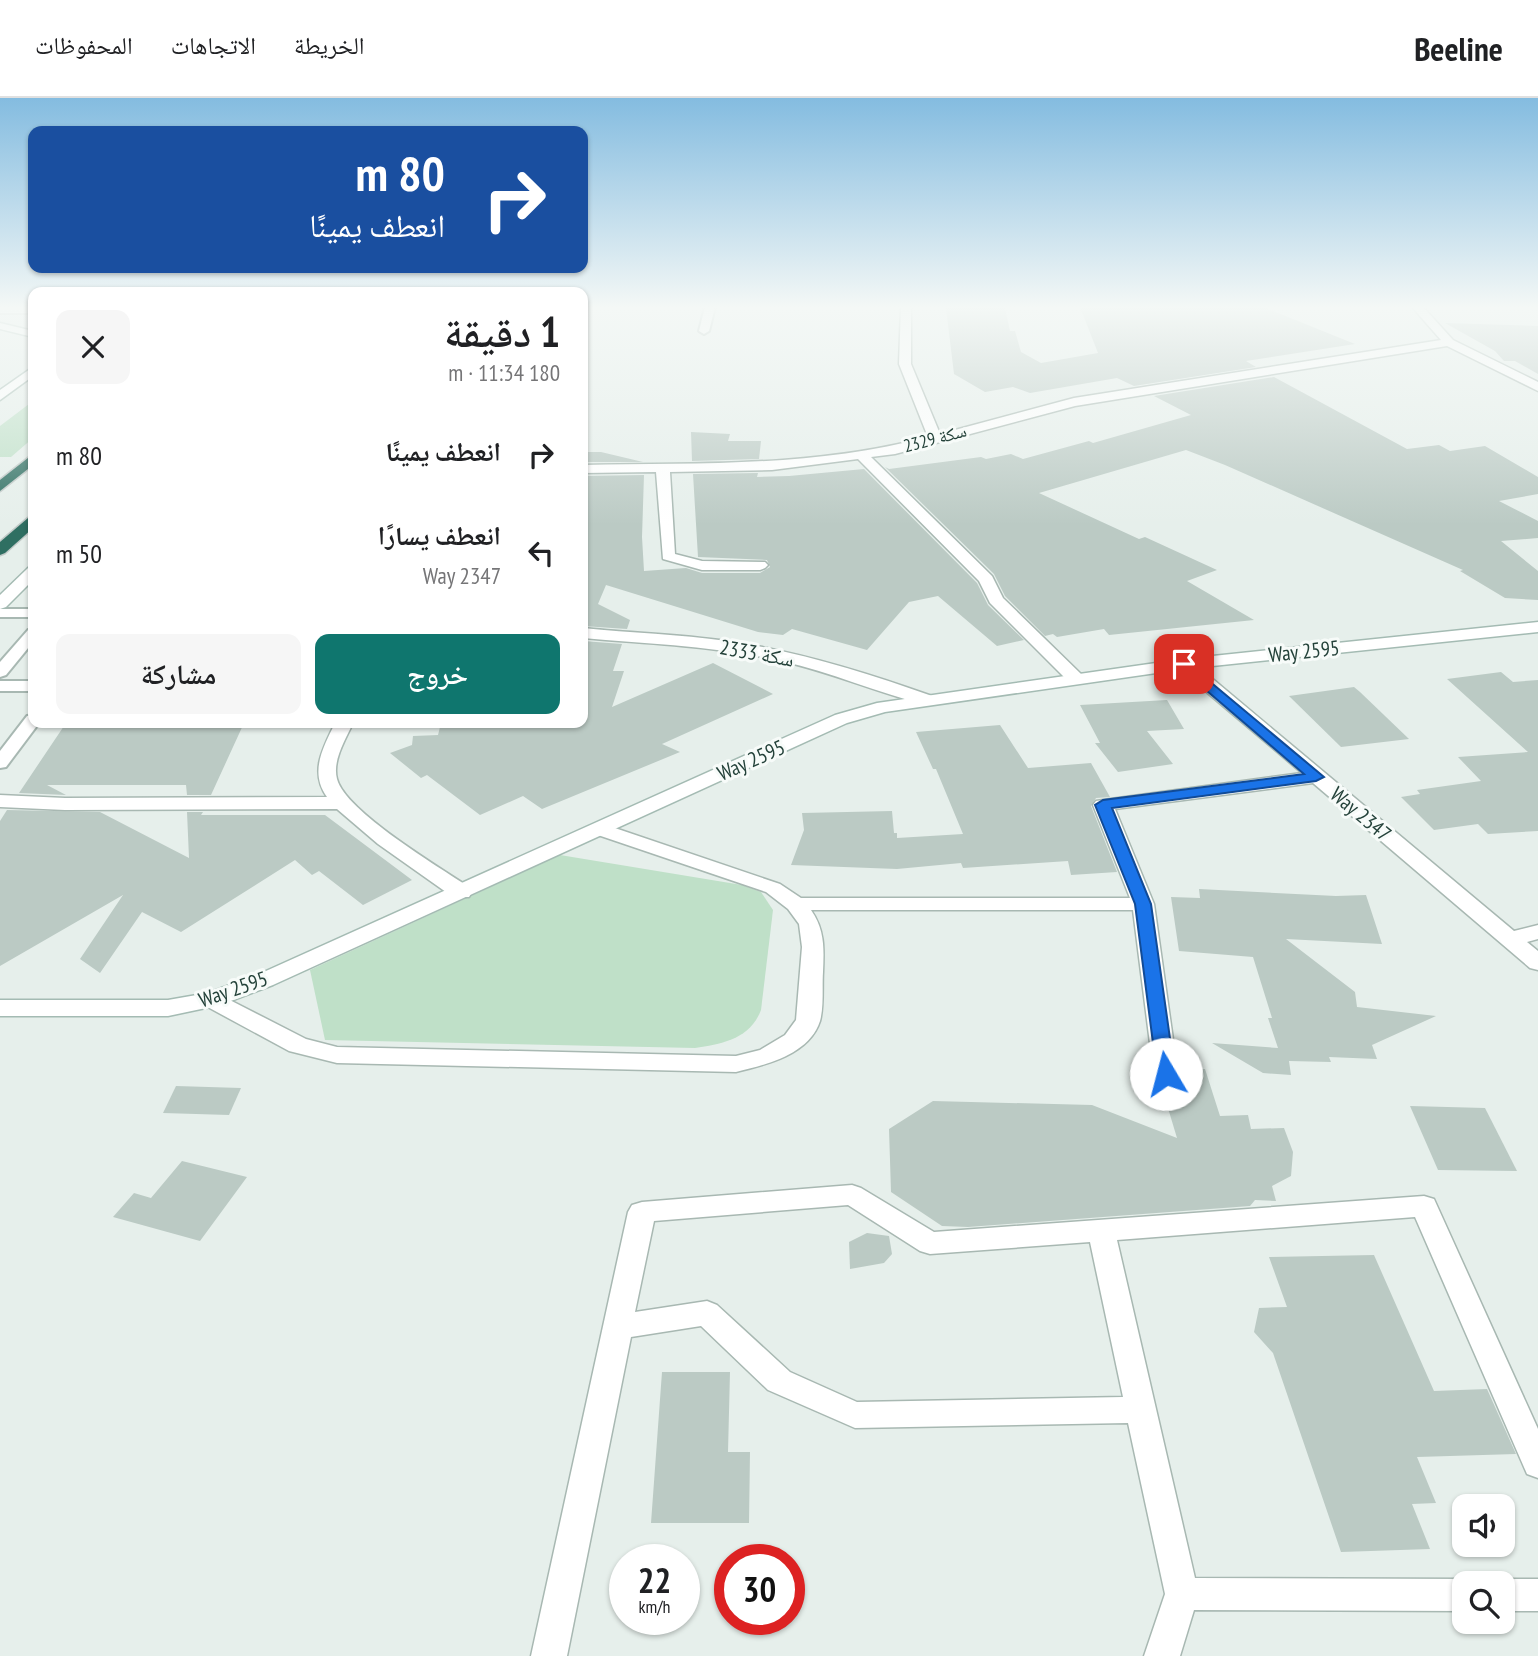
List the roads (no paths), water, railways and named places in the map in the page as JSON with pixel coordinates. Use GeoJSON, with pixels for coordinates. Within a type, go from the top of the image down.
{"type":"FeatureCollection","features":[{"type":"Feature","properties":{"kind":"highway"},"geometry":{"type":"LineString","coordinates":[[0,486],[28,462]]}},
{"type":"Feature","properties":{"kind":"highway"},"geometry":{"type":"LineString","coordinates":[[0,550],[28,525]]}},
{"type":"Feature","properties":{"kind":"street"},"geometry":{"type":"LineString","coordinates":[[0,396],[22,380]]}},
{"type":"Feature","properties":{"kind":"street"},"geometry":{"type":"LineString","coordinates":[[911,380],[935,438]]}},
{"type":"Feature","properties":{"kind":"street","name":"سكة 2329"},"geometry":{"type":"LineString","coordinates":[[588,470],[772,466],[890,450],[1074,402],[1213,380]]}},
{"type":"Feature","properties":{"kind":"street"},"geometry":{"type":"LineString","coordinates":[[861,454],[986,579],[996,600],[1075,678]]}},
{"type":"Feature","properties":{"kind":"street"},"geometry":{"type":"LineString","coordinates":[[663,468],[668,556],[687,565],[760,565]]}},
{"type":"Feature","properties":{"kind":"street"},"geometry":{"type":"LineString","coordinates":[[0,604],[28,576]]}},
{"type":"Feature","properties":{"kind":"street","name":"Way 2595"},"geometry":{"type":"LineString","coordinates":[[0,1008],[168,1008],[212,1000],[265,979],[841,719],[883,707],[1184,664],[1538,626]]}},
{"type":"Feature","properties":{"kind":"street","name":"سكة 2333"},"geometry":{"type":"LineString","coordinates":[[588,633],[727,646],[779,655],[866,678],[926,700]]}},
{"type":"Feature","properties":{"kind":"street","name":"Way 2347"},"geometry":{"type":"LineString","coordinates":[[1184,664],[1538,963]]}},
{"type":"Feature","properties":{"kind":"street"},"geometry":{"type":"LineString","coordinates":[[342,728],[329,755],[327,779],[340,803],[461,891]]}},
{"type":"Feature","properties":{"kind":"street"},"geometry":{"type":"LineString","coordinates":[[1166,1074],[1143,904],[1103,805],[1316,777]]}},
{"type":"Feature","properties":{"kind":"street"},"geometry":{"type":"LineString","coordinates":[[0,801],[65,804],[340,803]]}},
{"type":"Feature","properties":{"kind":"street"},"geometry":{"type":"LineString","coordinates":[[212,1000],[298,1045],[337,1055],[736,1065],[768,1056],[793,1041],[808,1021],[813,947],[810,924],[796,904],[773,888],[599,829]]}},
{"type":"Feature","properties":{"kind":"street"},"geometry":{"type":"LineString","coordinates":[[796,904],[1143,904]]}},
{"type":"Feature","properties":{"kind":"street"},"geometry":{"type":"LineString","coordinates":[[1510,939],[1538,932]]}},
{"type":"Feature","properties":{"kind":"street"},"geometry":{"type":"LineString","coordinates":[[549,1656],[642,1212],[852,1195],[930,1243],[1424,1206],[1538,1464]]}},
{"type":"Feature","properties":{"kind":"street"},"geometry":{"type":"LineString","coordinates":[[1101,1231],[1182,1594],[1162,1656]]}},
{"type":"Feature","properties":{"kind":"street"},"geometry":{"type":"LineString","coordinates":[[618,1327],[707,1313],[779,1381],[855,1415],[1141,1410]]}},
{"type":"Feature","properties":{"kind":"street"},"geometry":{"type":"LineString","coordinates":[[1182,1594],[1452,1595]]}},
{"type":"Feature","properties":{"kind":"street"},"geometry":{"type":"LineString","coordinates":[[1515,1595],[1538,1595]]}},
{"type":"Feature","properties":{"kind":"lane"},"geometry":{"type":"LineString","coordinates":[[0,613],[28,613]]}},
{"type":"Feature","properties":{"kind":"lane"},"geometry":{"type":"LineString","coordinates":[[0,672],[28,639]]}},
{"type":"Feature","properties":{"kind":"lane"},"geometry":{"type":"LineString","coordinates":[[0,687],[28,686]]}},
{"type":"Feature","properties":{"kind":"lane"},"geometry":{"type":"LineString","coordinates":[[0,696],[28,696]]}},
{"type":"Feature","properties":{"kind":"lane"},"geometry":{"type":"LineString","coordinates":[[0,763],[28,727]]}}]}
